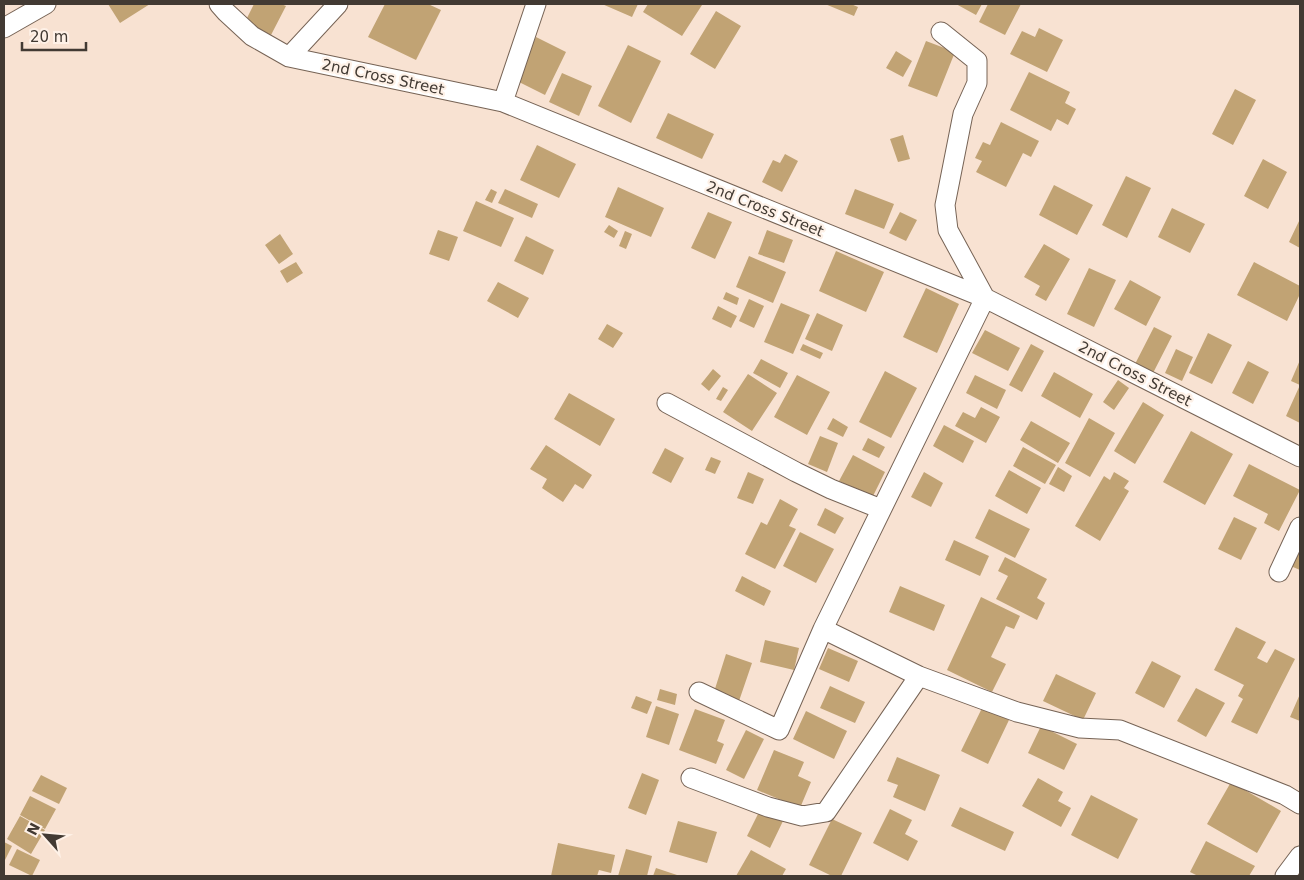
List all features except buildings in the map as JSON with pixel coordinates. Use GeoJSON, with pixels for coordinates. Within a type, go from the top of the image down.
{"type":"FeatureCollection","features":[{"type":"Feature","properties":{"kind":"street"},"geometry":{"type":"LineString","coordinates":[[4,28],[46,4]]}},
{"type":"Feature","properties":{"kind":"street","name":"2nd Cross Street"},"geometry":{"type":"LineString","coordinates":[[219,4],[252,36],[289,57],[503,102],[985,298],[1300,457]]}},
{"type":"Feature","properties":{"kind":"street"},"geometry":{"type":"LineString","coordinates":[[289,57],[338,4]]}},
{"type":"Feature","properties":{"kind":"street"},"geometry":{"type":"LineString","coordinates":[[503,102],[536,4]]}},
{"type":"Feature","properties":{"kind":"street"},"geometry":{"type":"LineString","coordinates":[[699,692],[780,730],[823,629],[985,298],[948,230],[945,205],[963,114],[977,83],[976,61],[941,32]]}},
{"type":"Feature","properties":{"kind":"street"},"geometry":{"type":"LineString","coordinates":[[667,403],[796,472],[831,489],[882,509]]}},
{"type":"Feature","properties":{"kind":"street"},"geometry":{"type":"LineString","coordinates":[[1279,572],[1300,527]]}},
{"type":"Feature","properties":{"kind":"street"},"geometry":{"type":"LineString","coordinates":[[823,629],[919,676],[1017,712],[1080,728],[1120,730],[1285,795],[1300,804]]}},
{"type":"Feature","properties":{"kind":"street"},"geometry":{"type":"LineString","coordinates":[[691,778],[768,807],[802,816],[826,812],[919,676]]}},
{"type":"Feature","properties":{"kind":"street"},"geometry":{"type":"LineString","coordinates":[[1285,876],[1300,856]]}}]}
